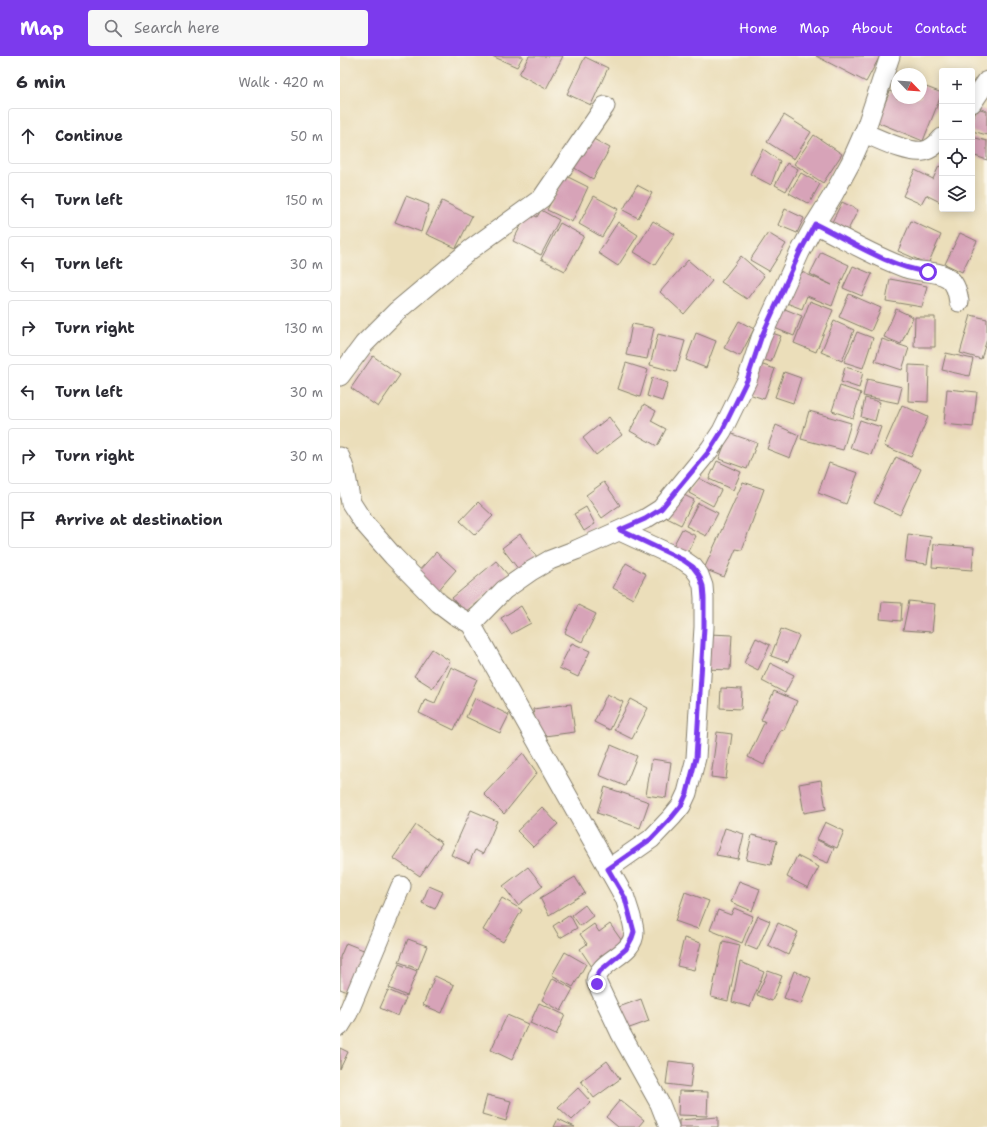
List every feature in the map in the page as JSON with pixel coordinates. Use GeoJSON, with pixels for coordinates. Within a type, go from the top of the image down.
{"type":"FeatureCollection","features":[{"type":"Feature","properties":{"kind":"street"},"geometry":{"type":"LineString","coordinates":[[471,624],[504,590],[531,571],[550,560],[645,519],[661,509],[710,450],[722,431],[747,380],[761,338],[800,252],[851,162],[864,133],[890,56]]}},
{"type":"Feature","properties":{"kind":"street"},"geometry":{"type":"LineString","coordinates":[[975,99],[987,81]]}},
{"type":"Feature","properties":{"kind":"street"},"geometry":{"type":"LineString","coordinates":[[340,376],[364,344],[397,311],[470,250],[542,198],[605,106]]}},
{"type":"Feature","properties":{"kind":"street"},"geometry":{"type":"LineString","coordinates":[[864,133],[907,150],[916,151],[926,150],[940,140]]}},
{"type":"Feature","properties":{"kind":"street"},"geometry":{"type":"LineString","coordinates":[[815,224],[907,268],[948,277],[954,284],[958,293],[959,302]]}},
{"type":"Feature","properties":{"kind":"street"},"geometry":{"type":"LineString","coordinates":[[340,457],[345,471],[351,504],[364,523],[393,556],[439,603],[455,615],[471,624],[625,898],[634,932],[632,938],[626,949],[600,971],[596,981],[621,1034],[660,1104],[670,1127]]}},
{"type":"Feature","properties":{"kind":"street"},"geometry":{"type":"LineString","coordinates":[[608,869],[651,839],[681,806],[687,793],[696,758],[704,627],[703,586],[699,575],[693,567],[683,560],[620,530]]}},
{"type":"Feature","properties":{"kind":"street"},"geometry":{"type":"LineString","coordinates":[[340,1026],[348,1012],[401,886]]}},
{"type":"Feature","properties":{"kind":"building"},"geometry":{"type":"Polygon","coordinates":[[[492,56],[523,56],[517,67],[492,56]]]}},
{"type":"Feature","properties":{"kind":"building"},"geometry":{"type":"Polygon","coordinates":[[[529,56],[563,56],[546,89],[519,74],[529,56]]]}},
{"type":"Feature","properties":{"kind":"building"},"geometry":{"type":"Polygon","coordinates":[[[816,56],[880,56],[866,82],[816,56]]]}},
{"type":"Feature","properties":{"kind":"building"},"geometry":{"type":"Polygon","coordinates":[[[585,57],[608,68],[591,105],[567,94],[585,57]]]}},
{"type":"Feature","properties":{"kind":"building"},"geometry":{"type":"Polygon","coordinates":[[[927,87],[939,92],[939,101],[923,141],[877,122],[890,91],[891,104],[927,104],[927,87]]]}},
{"type":"Feature","properties":{"kind":"building"},"geometry":{"type":"Polygon","coordinates":[[[977,108],[987,111],[987,135],[975,132],[975,114],[977,108]]]}},
{"type":"Feature","properties":{"kind":"building"},"geometry":{"type":"Polygon","coordinates":[[[784,115],[811,132],[794,159],[767,142],[784,115]]]}},
{"type":"Feature","properties":{"kind":"building"},"geometry":{"type":"Polygon","coordinates":[[[814,135],[842,154],[823,183],[794,164],[814,135]]]}},
{"type":"Feature","properties":{"kind":"building"},"geometry":{"type":"Polygon","coordinates":[[[588,136],[610,148],[593,179],[571,166],[588,136]]]}},
{"type":"Feature","properties":{"kind":"building"},"geometry":{"type":"Polygon","coordinates":[[[975,138],[987,141],[987,160],[975,156],[975,138]]]}},
{"type":"Feature","properties":{"kind":"building"},"geometry":{"type":"Polygon","coordinates":[[[763,149],[780,161],[771,185],[750,174],[763,149]]]}},
{"type":"Feature","properties":{"kind":"building"},"geometry":{"type":"Polygon","coordinates":[[[787,163],[798,169],[786,191],[775,185],[787,163]]]}},
{"type":"Feature","properties":{"kind":"building"},"geometry":{"type":"Polygon","coordinates":[[[939,166],[939,202],[926,195],[921,204],[903,196],[915,170],[933,179],[939,166]]]}},
{"type":"Feature","properties":{"kind":"building"},"geometry":{"type":"Polygon","coordinates":[[[801,173],[820,184],[809,204],[789,193],[801,173]]]}},
{"type":"Feature","properties":{"kind":"building"},"geometry":{"type":"Polygon","coordinates":[[[564,175],[588,187],[572,222],[547,210],[564,175]]]}},
{"type":"Feature","properties":{"kind":"building"},"geometry":{"type":"Polygon","coordinates":[[[637,185],[652,193],[638,218],[623,210],[637,185]]]}},
{"type":"Feature","properties":{"kind":"building"},"geometry":{"type":"Polygon","coordinates":[[[406,196],[429,205],[421,232],[395,222],[406,196]]]}},
{"type":"Feature","properties":{"kind":"building"},"geometry":{"type":"Polygon","coordinates":[[[594,196],[618,209],[602,237],[579,224],[594,196]]]}},
{"type":"Feature","properties":{"kind":"building"},"geometry":{"type":"Polygon","coordinates":[[[442,201],[472,216],[456,248],[426,234],[442,201]]]}},
{"type":"Feature","properties":{"kind":"building"},"geometry":{"type":"Polygon","coordinates":[[[842,202],[858,210],[847,232],[831,224],[842,202]]]}},
{"type":"Feature","properties":{"kind":"building"},"geometry":{"type":"Polygon","coordinates":[[[785,209],[804,218],[797,233],[778,225],[785,209]]]}},
{"type":"Feature","properties":{"kind":"building"},"geometry":{"type":"Polygon","coordinates":[[[541,210],[559,220],[541,255],[513,241],[528,212],[537,217],[541,210]]]}},
{"type":"Feature","properties":{"kind":"building"},"geometry":{"type":"Polygon","coordinates":[[[653,221],[675,234],[655,265],[634,252],[653,221]]]}},
{"type":"Feature","properties":{"kind":"building"},"geometry":{"type":"Polygon","coordinates":[[[911,221],[941,235],[928,264],[898,251],[911,221]]]}},
{"type":"Feature","properties":{"kind":"building"},"geometry":{"type":"Polygon","coordinates":[[[618,222],[638,235],[618,266],[598,253],[618,222]]]}},
{"type":"Feature","properties":{"kind":"building"},"geometry":{"type":"Polygon","coordinates":[[[560,223],[584,236],[565,271],[541,259],[560,223]]]}},
{"type":"Feature","properties":{"kind":"building"},"geometry":{"type":"Polygon","coordinates":[[[768,233],[786,244],[769,271],[750,260],[768,233]]]}},
{"type":"Feature","properties":{"kind":"building"},"geometry":{"type":"Polygon","coordinates":[[[960,233],[977,241],[962,272],[945,264],[960,233]]]}},
{"type":"Feature","properties":{"kind":"building"},"geometry":{"type":"Polygon","coordinates":[[[821,252],[849,265],[832,306],[807,296],[802,309],[784,302],[797,270],[832,285],[810,274],[821,252]]]}},
{"type":"Feature","properties":{"kind":"building"},"geometry":{"type":"Polygon","coordinates":[[[741,256],[764,276],[747,299],[721,282],[741,256]]]}},
{"type":"Feature","properties":{"kind":"building"},"geometry":{"type":"Polygon","coordinates":[[[688,260],[712,281],[684,314],[660,292],[688,260]]]}},
{"type":"Feature","properties":{"kind":"building"},"geometry":{"type":"Polygon","coordinates":[[[853,266],[872,274],[862,296],[843,288],[853,266]]]}},
{"type":"Feature","properties":{"kind":"building"},"geometry":{"type":"Polygon","coordinates":[[[890,279],[927,286],[922,307],[886,301],[890,279]]]}},
{"type":"Feature","properties":{"kind":"building"},"geometry":{"type":"Polygon","coordinates":[[[849,294],[881,308],[871,331],[839,317],[849,294]]]}},
{"type":"Feature","properties":{"kind":"building"},"geometry":{"type":"Polygon","coordinates":[[[810,301],[833,310],[816,352],[794,343],[810,301]]]}},
{"type":"Feature","properties":{"kind":"building"},"geometry":{"type":"Polygon","coordinates":[[[780,307],[802,316],[794,336],[772,327],[780,307]]]}},
{"type":"Feature","properties":{"kind":"building"},"geometry":{"type":"Polygon","coordinates":[[[896,309],[913,317],[901,344],[884,337],[896,309]]]}},
{"type":"Feature","properties":{"kind":"building"},"geometry":{"type":"Polygon","coordinates":[[[971,315],[987,319],[987,339],[981,359],[960,353],[971,315]]]}},
{"type":"Feature","properties":{"kind":"building"},"geometry":{"type":"Polygon","coordinates":[[[915,317],[935,317],[935,347],[914,347],[915,317]]]}},
{"type":"Feature","properties":{"kind":"building"},"geometry":{"type":"Polygon","coordinates":[[[739,321],[754,329],[740,356],[724,348],[739,321]]]}},
{"type":"Feature","properties":{"kind":"building"},"geometry":{"type":"Polygon","coordinates":[[[834,321],[854,330],[842,361],[821,352],[834,321]]]}},
{"type":"Feature","properties":{"kind":"building"},"geometry":{"type":"Polygon","coordinates":[[[632,324],[654,328],[647,359],[626,355],[632,324]]]}},
{"type":"Feature","properties":{"kind":"building"},"geometry":{"type":"Polygon","coordinates":[[[769,332],[781,336],[771,362],[760,358],[769,332]]]}},
{"type":"Feature","properties":{"kind":"building"},"geometry":{"type":"Polygon","coordinates":[[[857,332],[873,338],[863,368],[844,362],[857,332]]]}},
{"type":"Feature","properties":{"kind":"building"},"geometry":{"type":"Polygon","coordinates":[[[696,333],[716,341],[706,368],[686,360],[696,333]]]}},
{"type":"Feature","properties":{"kind":"building"},"geometry":{"type":"Polygon","coordinates":[[[658,334],[685,341],[676,372],[650,365],[658,334]]]}},
{"type":"Feature","properties":{"kind":"building"},"geometry":{"type":"Polygon","coordinates":[[[882,339],[909,348],[902,370],[875,361],[882,339]]]}},
{"type":"Feature","properties":{"kind":"building"},"geometry":{"type":"Polygon","coordinates":[[[946,353],[973,359],[969,376],[942,370],[946,353]]]}},
{"type":"Feature","properties":{"kind":"building"},"geometry":{"type":"Polygon","coordinates":[[[373,356],[400,375],[378,407],[351,388],[373,356]]]}},
{"type":"Feature","properties":{"kind":"building"},"geometry":{"type":"Polygon","coordinates":[[[626,363],[648,370],[640,397],[618,389],[626,363]]]}},
{"type":"Feature","properties":{"kind":"building"},"geometry":{"type":"Polygon","coordinates":[[[757,363],[775,369],[764,399],[746,393],[757,363]]]}},
{"type":"Feature","properties":{"kind":"building"},"geometry":{"type":"Polygon","coordinates":[[[909,365],[929,366],[928,402],[908,401],[909,365]]]}},
{"type":"Feature","properties":{"kind":"building"},"geometry":{"type":"Polygon","coordinates":[[[845,367],[863,372],[859,388],[841,382],[845,367]]]}},
{"type":"Feature","properties":{"kind":"building"},"geometry":{"type":"Polygon","coordinates":[[[784,372],[801,378],[793,403],[775,397],[784,372]]]}},
{"type":"Feature","properties":{"kind":"building"},"geometry":{"type":"Polygon","coordinates":[[[652,378],[668,383],[662,401],[647,396],[652,378]]]}},
{"type":"Feature","properties":{"kind":"building"},"geometry":{"type":"Polygon","coordinates":[[[867,379],[902,387],[898,403],[863,396],[867,379]]]}},
{"type":"Feature","properties":{"kind":"building"},"geometry":{"type":"Polygon","coordinates":[[[840,386],[861,393],[853,418],[832,411],[840,386]]]}},
{"type":"Feature","properties":{"kind":"building"},"geometry":{"type":"Polygon","coordinates":[[[947,389],[977,392],[973,427],[944,424],[947,389]]]}},
{"type":"Feature","properties":{"kind":"building"},"geometry":{"type":"Polygon","coordinates":[[[865,398],[880,402],[875,421],[861,417],[865,398]]]}},
{"type":"Feature","properties":{"kind":"building"},"geometry":{"type":"Polygon","coordinates":[[[644,404],[656,411],[651,421],[666,429],[657,446],[630,431],[644,404]]]}},
{"type":"Feature","properties":{"kind":"building"},"geometry":{"type":"Polygon","coordinates":[[[902,405],[928,417],[911,457],[884,446],[902,405]]]}},
{"type":"Feature","properties":{"kind":"building"},"geometry":{"type":"Polygon","coordinates":[[[809,411],[851,423],[843,450],[801,439],[809,411]]]}},
{"type":"Feature","properties":{"kind":"building"},"geometry":{"type":"Polygon","coordinates":[[[609,417],[622,435],[596,455],[583,438],[609,417]]]}},
{"type":"Feature","properties":{"kind":"building"},"geometry":{"type":"Polygon","coordinates":[[[860,420],[881,427],[871,455],[850,448],[860,420]]]}},
{"type":"Feature","properties":{"kind":"building"},"geometry":{"type":"Polygon","coordinates":[[[776,425],[799,435],[790,458],[767,449],[776,425]]]}},
{"type":"Feature","properties":{"kind":"building"},"geometry":{"type":"Polygon","coordinates":[[[729,433],[757,443],[747,469],[719,459],[729,433]]]}},
{"type":"Feature","properties":{"kind":"building"},"geometry":{"type":"Polygon","coordinates":[[[896,457],[921,469],[900,515],[874,503],[896,457]]]}},
{"type":"Feature","properties":{"kind":"building"},"geometry":{"type":"Polygon","coordinates":[[[717,461],[741,472],[733,490],[709,479],[717,461]]]}},
{"type":"Feature","properties":{"kind":"building"},"geometry":{"type":"Polygon","coordinates":[[[829,463],[858,473],[846,504],[818,493],[829,463]]]}},
{"type":"Feature","properties":{"kind":"building"},"geometry":{"type":"Polygon","coordinates":[[[697,477],[721,490],[713,506],[689,493],[697,477]]]}},
{"type":"Feature","properties":{"kind":"building"},"geometry":{"type":"Polygon","coordinates":[[[604,482],[620,505],[602,518],[586,495],[604,482]]]}},
{"type":"Feature","properties":{"kind":"building"},"geometry":{"type":"Polygon","coordinates":[[[743,482],[764,489],[742,550],[736,549],[724,577],[704,569],[743,482]]]}},
{"type":"Feature","properties":{"kind":"building"},"geometry":{"type":"Polygon","coordinates":[[[680,493],[694,500],[681,525],[667,518],[680,493]]]}},
{"type":"Feature","properties":{"kind":"building"},"geometry":{"type":"Polygon","coordinates":[[[478,502],[493,516],[475,535],[460,521],[478,502]]]}},
{"type":"Feature","properties":{"kind":"building"},"geometry":{"type":"Polygon","coordinates":[[[698,503],[718,513],[706,536],[686,526],[698,503]]]}},
{"type":"Feature","properties":{"kind":"building"},"geometry":{"type":"Polygon","coordinates":[[[586,507],[595,524],[584,531],[574,514],[586,507]]]}},
{"type":"Feature","properties":{"kind":"building"},"geometry":{"type":"Polygon","coordinates":[[[682,529],[696,536],[686,555],[672,548],[682,529]]]}},
{"type":"Feature","properties":{"kind":"building"},"geometry":{"type":"Polygon","coordinates":[[[520,534],[537,557],[519,570],[502,548],[520,534]]]}},
{"type":"Feature","properties":{"kind":"building"},"geometry":{"type":"Polygon","coordinates":[[[908,534],[931,537],[927,564],[905,561],[908,534]]]}},
{"type":"Feature","properties":{"kind":"building"},"geometry":{"type":"Polygon","coordinates":[[[934,544],[974,547],[972,570],[932,567],[934,544]]]}},
{"type":"Feature","properties":{"kind":"building"},"geometry":{"type":"Polygon","coordinates":[[[436,552],[456,570],[436,593],[415,575],[436,552]]]}},
{"type":"Feature","properties":{"kind":"building"},"geometry":{"type":"Polygon","coordinates":[[[496,561],[509,576],[464,613],[452,598],[496,561]]]}},
{"type":"Feature","properties":{"kind":"building"},"geometry":{"type":"Polygon","coordinates":[[[626,563],[646,574],[633,599],[613,588],[626,563]]]}},
{"type":"Feature","properties":{"kind":"building"},"geometry":{"type":"Polygon","coordinates":[[[909,601],[935,604],[932,632],[903,630],[909,601]]]}},
{"type":"Feature","properties":{"kind":"building"},"geometry":{"type":"Polygon","coordinates":[[[882,602],[902,603],[901,621],[880,619],[882,602]]]}},
{"type":"Feature","properties":{"kind":"building"},"geometry":{"type":"Polygon","coordinates":[[[578,605],[596,614],[582,642],[565,633],[578,605]]]}},
{"type":"Feature","properties":{"kind":"building"},"geometry":{"type":"Polygon","coordinates":[[[521,606],[531,623],[511,634],[501,618],[521,606]]]}},
{"type":"Feature","properties":{"kind":"building"},"geometry":{"type":"Polygon","coordinates":[[[781,629],[799,636],[788,662],[771,656],[781,629]]]}},
{"type":"Feature","properties":{"kind":"building"},"geometry":{"type":"Polygon","coordinates":[[[709,634],[732,635],[730,670],[707,669],[709,634]]]}},
{"type":"Feature","properties":{"kind":"building"},"geometry":{"type":"Polygon","coordinates":[[[756,638],[770,645],[758,670],[744,663],[756,638]]]}},
{"type":"Feature","properties":{"kind":"building"},"geometry":{"type":"Polygon","coordinates":[[[572,643],[590,651],[578,677],[559,668],[572,643]]]}},
{"type":"Feature","properties":{"kind":"building"},"geometry":{"type":"Polygon","coordinates":[[[432,649],[450,661],[433,688],[414,676],[432,649]]]}},
{"type":"Feature","properties":{"kind":"building"},"geometry":{"type":"Polygon","coordinates":[[[770,663],[794,675],[785,693],[762,681],[770,663]]]}},
{"type":"Feature","properties":{"kind":"building"},"geometry":{"type":"Polygon","coordinates":[[[451,667],[477,679],[454,730],[419,713],[425,699],[435,703],[451,667]]]}},
{"type":"Feature","properties":{"kind":"building"},"geometry":{"type":"Polygon","coordinates":[[[721,688],[742,689],[741,709],[720,708],[721,688]]]}},
{"type":"Feature","properties":{"kind":"building"},"geometry":{"type":"Polygon","coordinates":[[[774,691],[797,701],[784,730],[781,729],[764,765],[748,757],[765,721],[761,720],[774,691]]]}},
{"type":"Feature","properties":{"kind":"building"},"geometry":{"type":"Polygon","coordinates":[[[607,694],[623,702],[610,730],[594,722],[607,694]]]}},
{"type":"Feature","properties":{"kind":"building"},"geometry":{"type":"Polygon","coordinates":[[[475,698],[509,715],[500,733],[466,717],[475,698]]]}},
{"type":"Feature","properties":{"kind":"building"},"geometry":{"type":"Polygon","coordinates":[[[631,699],[648,708],[632,739],[614,730],[631,699]]]}},
{"type":"Feature","properties":{"kind":"building"},"geometry":{"type":"Polygon","coordinates":[[[571,704],[575,732],[537,737],[533,709],[571,704]]]}},
{"type":"Feature","properties":{"kind":"building"},"geometry":{"type":"Polygon","coordinates":[[[717,732],[732,734],[726,779],[711,777],[717,732]]]}},
{"type":"Feature","properties":{"kind":"building"},"geometry":{"type":"Polygon","coordinates":[[[611,745],[637,756],[625,786],[599,775],[611,745]]]}},
{"type":"Feature","properties":{"kind":"building"},"geometry":{"type":"Polygon","coordinates":[[[523,753],[537,773],[504,814],[484,794],[523,753]]]}},
{"type":"Feature","properties":{"kind":"building"},"geometry":{"type":"Polygon","coordinates":[[[652,759],[671,762],[666,798],[646,795],[652,759]]]}},
{"type":"Feature","properties":{"kind":"building"},"geometry":{"type":"Polygon","coordinates":[[[821,780],[826,809],[804,813],[799,784],[821,780]]]}},
{"type":"Feature","properties":{"kind":"building"},"geometry":{"type":"Polygon","coordinates":[[[605,787],[649,802],[640,828],[597,813],[605,787]]]}},
{"type":"Feature","properties":{"kind":"building"},"geometry":{"type":"Polygon","coordinates":[[[542,807],[558,824],[533,847],[517,831],[542,807]]]}},
{"type":"Feature","properties":{"kind":"building"},"geometry":{"type":"Polygon","coordinates":[[[471,810],[497,821],[483,854],[475,850],[469,863],[451,855],[471,810]]]}},
{"type":"Feature","properties":{"kind":"building"},"geometry":{"type":"Polygon","coordinates":[[[825,822],[844,831],[837,848],[817,839],[825,822]]]}},
{"type":"Feature","properties":{"kind":"building"},"geometry":{"type":"Polygon","coordinates":[[[416,825],[442,843],[420,876],[393,858],[416,825]]]}},
{"type":"Feature","properties":{"kind":"building"},"geometry":{"type":"Polygon","coordinates":[[[725,828],[744,834],[738,859],[716,855],[725,828]]]}},
{"type":"Feature","properties":{"kind":"building"},"geometry":{"type":"Polygon","coordinates":[[[752,835],[777,841],[771,865],[746,860],[752,835]]]}},
{"type":"Feature","properties":{"kind":"building"},"geometry":{"type":"Polygon","coordinates":[[[817,840],[834,848],[828,863],[811,856],[817,840]]]}},
{"type":"Feature","properties":{"kind":"building"},"geometry":{"type":"Polygon","coordinates":[[[797,856],[819,867],[808,888],[787,877],[797,856]]]}},
{"type":"Feature","properties":{"kind":"building"},"geometry":{"type":"Polygon","coordinates":[[[528,867],[543,886],[518,905],[503,886],[528,867]]]}},
{"type":"Feature","properties":{"kind":"building"},"geometry":{"type":"Polygon","coordinates":[[[575,877],[585,893],[549,915],[540,898],[575,877]]]}},
{"type":"Feature","properties":{"kind":"building"},"geometry":{"type":"Polygon","coordinates":[[[739,881],[760,889],[752,911],[731,902],[739,881]]]}},
{"type":"Feature","properties":{"kind":"building"},"geometry":{"type":"Polygon","coordinates":[[[429,886],[443,892],[435,909],[422,903],[429,886]]]}},
{"type":"Feature","properties":{"kind":"building"},"geometry":{"type":"Polygon","coordinates":[[[685,892],[709,901],[698,929],[675,921],[685,892]]]}},
{"type":"Feature","properties":{"kind":"building"},"geometry":{"type":"Polygon","coordinates":[[[502,898],[522,910],[503,942],[483,930],[502,898]]]}},
{"type":"Feature","properties":{"kind":"building"},"geometry":{"type":"Polygon","coordinates":[[[585,905],[593,916],[580,926],[572,915],[585,905]]]}},
{"type":"Feature","properties":{"kind":"building"},"geometry":{"type":"Polygon","coordinates":[[[734,908],[753,916],[742,943],[710,930],[718,910],[731,915],[734,908]]]}},
{"type":"Feature","properties":{"kind":"building"},"geometry":{"type":"Polygon","coordinates":[[[570,915],[577,928],[560,938],[553,926],[570,915]]]}},
{"type":"Feature","properties":{"kind":"building"},"geometry":{"type":"Polygon","coordinates":[[[758,916],[770,921],[757,950],[745,945],[758,916]]]}},
{"type":"Feature","properties":{"kind":"building"},"geometry":{"type":"Polygon","coordinates":[[[778,923],[798,932],[788,955],[768,945],[778,923]]]}},
{"type":"Feature","properties":{"kind":"building"},"geometry":{"type":"Polygon","coordinates":[[[594,924],[599,932],[610,924],[624,944],[592,967],[580,949],[587,944],[580,934],[594,924]]]}},
{"type":"Feature","properties":{"kind":"building"},"geometry":{"type":"Polygon","coordinates":[[[684,938],[701,943],[694,970],[677,966],[684,938]]]}},
{"type":"Feature","properties":{"kind":"building"},"geometry":{"type":"Polygon","coordinates":[[[408,939],[427,946],[418,969],[399,962],[408,939]]]}},
{"type":"Feature","properties":{"kind":"building"},"geometry":{"type":"Polygon","coordinates":[[[723,941],[740,945],[728,1001],[711,997],[723,941]]]}},
{"type":"Feature","properties":{"kind":"building"},"geometry":{"type":"Polygon","coordinates":[[[346,943],[366,951],[350,993],[340,989],[340,957],[346,943]]]}},
{"type":"Feature","properties":{"kind":"building"},"geometry":{"type":"Polygon","coordinates":[[[565,952],[586,964],[573,987],[552,975],[565,952]]]}},
{"type":"Feature","properties":{"kind":"building"},"geometry":{"type":"Polygon","coordinates":[[[740,962],[764,972],[750,1007],[732,1002],[740,962]]]}},
{"type":"Feature","properties":{"kind":"building"},"geometry":{"type":"Polygon","coordinates":[[[399,964],[417,971],[407,996],[389,988],[399,964]]]}},
{"type":"Feature","properties":{"kind":"building"},"geometry":{"type":"Polygon","coordinates":[[[768,971],[782,976],[772,1001],[757,995],[768,971]]]}},
{"type":"Feature","properties":{"kind":"building"},"geometry":{"type":"Polygon","coordinates":[[[794,971],[811,978],[801,1004],[784,998],[794,971]]]}},
{"type":"Feature","properties":{"kind":"building"},"geometry":{"type":"Polygon","coordinates":[[[435,976],[454,985],[442,1013],[423,1005],[435,976]]]}},
{"type":"Feature","properties":{"kind":"building"},"geometry":{"type":"Polygon","coordinates":[[[553,978],[573,989],[561,1011],[542,1000],[553,978]]]}},
{"type":"Feature","properties":{"kind":"building"},"geometry":{"type":"Polygon","coordinates":[[[388,990],[406,998],[398,1016],[380,1008],[388,990]]]}},
{"type":"Feature","properties":{"kind":"building"},"geometry":{"type":"Polygon","coordinates":[[[641,999],[649,1021],[624,1030],[616,1008],[641,999]]]}},
{"type":"Feature","properties":{"kind":"building"},"geometry":{"type":"Polygon","coordinates":[[[539,1003],[565,1015],[556,1035],[530,1023],[539,1003]]]}},
{"type":"Feature","properties":{"kind":"building"},"geometry":{"type":"Polygon","coordinates":[[[507,1015],[528,1024],[512,1060],[491,1050],[507,1015]]]}},
{"type":"Feature","properties":{"kind":"building"},"geometry":{"type":"Polygon","coordinates":[[[340,1048],[348,1052],[340,1069],[340,1048]]]}},
{"type":"Feature","properties":{"kind":"building"},"geometry":{"type":"Polygon","coordinates":[[[607,1061],[620,1079],[594,1098],[581,1081],[607,1061]]]}},
{"type":"Feature","properties":{"kind":"building"},"geometry":{"type":"Polygon","coordinates":[[[669,1061],[693,1064],[690,1087],[666,1084],[669,1061]]]}},
{"type":"Feature","properties":{"kind":"building"},"geometry":{"type":"Polygon","coordinates":[[[578,1088],[591,1102],[572,1120],[558,1107],[578,1088]]]}},
{"type":"Feature","properties":{"kind":"building"},"geometry":{"type":"Polygon","coordinates":[[[679,1091],[708,1092],[707,1116],[678,1115],[679,1091]]]}},
{"type":"Feature","properties":{"kind":"building"},"geometry":{"type":"Polygon","coordinates":[[[487,1095],[511,1101],[506,1121],[482,1114],[487,1095]]]}},
{"type":"Feature","properties":{"kind":"building"},"geometry":{"type":"Polygon","coordinates":[[[620,1100],[644,1120],[638,1127],[618,1127],[606,1117],[620,1100]]]}},
{"type":"Feature","properties":{"kind":"building"},"geometry":{"type":"Polygon","coordinates":[[[718,1117],[718,1127],[679,1127],[679,1120],[718,1117]]]}},
{"type":"Feature","properties":{"kind":"building"},"geometry":{"type":"Polygon","coordinates":[[[558,1119],[575,1127],[554,1127],[558,1119]]]}},
{"type":"Feature","properties":{"kind":"route"},"geometry":{"type":"LineString","coordinates":[[597,984],[596,978],[600,971],[626,949],[634,932],[625,898],[608,869],[651,839],[681,806],[687,793],[696,758],[704,627],[703,586],[699,575],[693,567],[683,560],[620,530],[645,519],[661,509],[710,450],[722,431],[747,380],[761,338],[800,252],[815,224],[898,265],[915,271],[928,272]]}}]}
